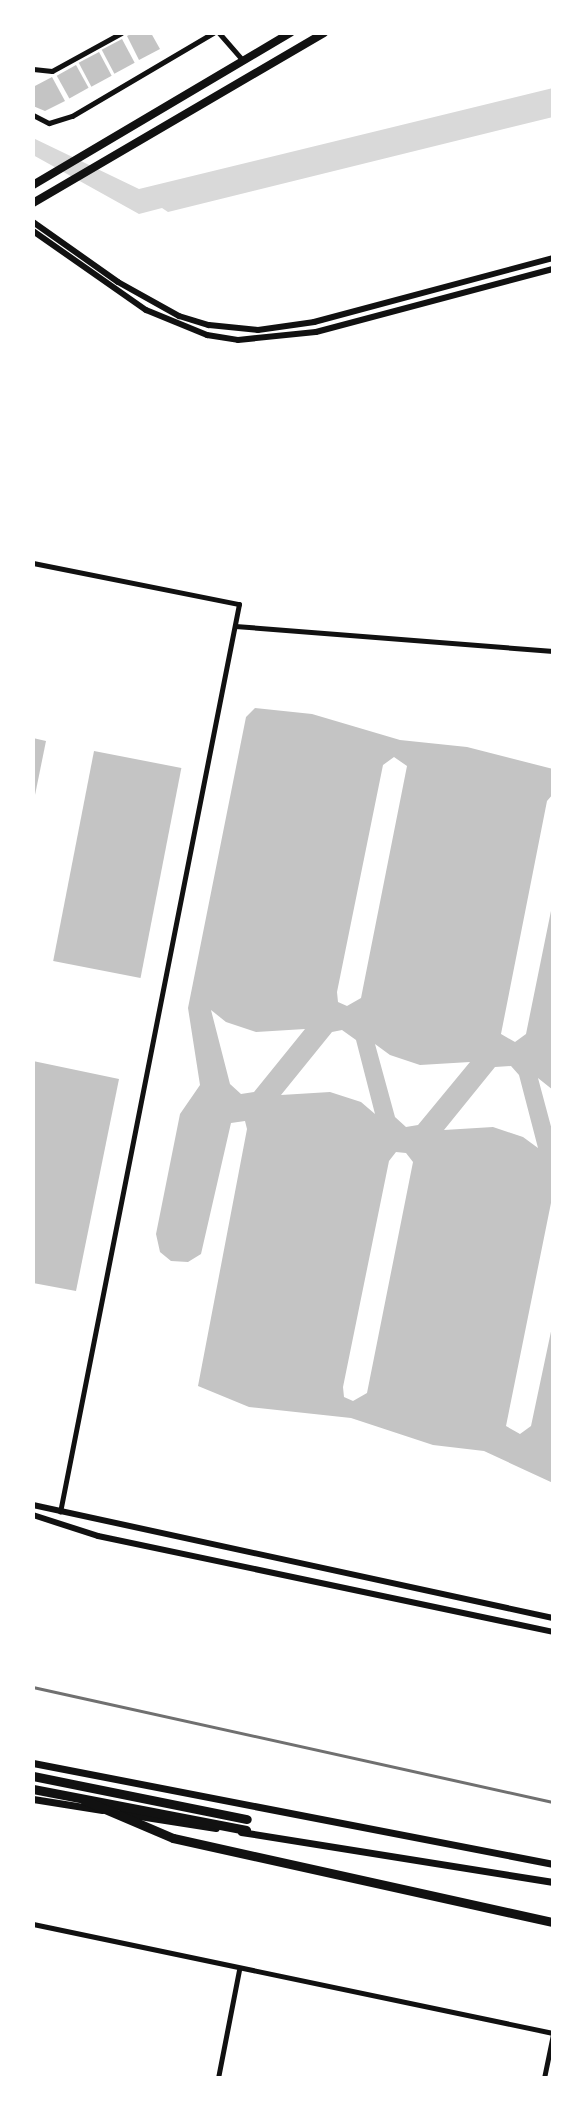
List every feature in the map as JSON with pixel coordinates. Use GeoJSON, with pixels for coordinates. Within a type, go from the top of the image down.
{"type":"FeatureCollection","features":[{"type":"Feature","properties":{"kind":"highway"},"geometry":{"type":"LineString","coordinates":[[33,1776],[247,1819]]}},
{"type":"Feature","properties":{"kind":"highway"},"geometry":{"type":"LineString","coordinates":[[33,1789],[246,1830]]}},
{"type":"Feature","properties":{"kind":"highway"},"geometry":{"type":"LineString","coordinates":[[84,1800],[173,1838],[553,1922]]}},
{"type":"Feature","properties":{"kind":"main road"},"geometry":{"type":"LineString","coordinates":[[33,185],[290,33]]}},
{"type":"Feature","properties":{"kind":"main road"},"geometry":{"type":"LineString","coordinates":[[33,203],[324,33]]}},
{"type":"Feature","properties":{"kind":"main road"},"geometry":{"type":"LineString","coordinates":[[33,1763],[553,1864]]}},
{"type":"Feature","properties":{"kind":"main road"},"geometry":{"type":"LineString","coordinates":[[33,1799],[553,1882]]}},
{"type":"Feature","properties":{"kind":"street"},"geometry":{"type":"LineString","coordinates":[[33,69],[52,71],[121,33]]}},
{"type":"Feature","properties":{"kind":"street"},"geometry":{"type":"LineString","coordinates":[[33,115],[49,122],[72,116],[213,33]]}},
{"type":"Feature","properties":{"kind":"street"},"geometry":{"type":"LineString","coordinates":[[219,33],[243,61]]}},
{"type":"Feature","properties":{"kind":"street"},"geometry":{"type":"LineString","coordinates":[[33,222],[118,282],[179,316],[247,329],[313,322],[553,258]]}},
{"type":"Feature","properties":{"kind":"street"},"geometry":{"type":"LineString","coordinates":[[33,231],[146,310],[206,335],[238,340],[316,332],[553,269]]}},
{"type":"Feature","properties":{"kind":"street"},"geometry":{"type":"LineString","coordinates":[[33,563],[239,604],[60,1512]]}},
{"type":"Feature","properties":{"kind":"street"},"geometry":{"type":"LineString","coordinates":[[235,626],[553,651]]}},
{"type":"Feature","properties":{"kind":"street"},"geometry":{"type":"LineString","coordinates":[[33,1505],[553,1618]]}},
{"type":"Feature","properties":{"kind":"street"},"geometry":{"type":"LineString","coordinates":[[33,1515],[98,1536],[553,1632]]}},
{"type":"Feature","properties":{"kind":"street"},"geometry":{"type":"LineString","coordinates":[[33,1924],[239,1970],[553,2034],[544,2078]]}},
{"type":"Feature","properties":{"kind":"street"},"geometry":{"type":"LineString","coordinates":[[218,2078],[239,1970]]}},
{"type":"Feature","properties":{"kind":"shaded area"},"geometry":{"type":"Polygon","coordinates":[[[553,88],[553,117],[168,212],[162,208],[139,214],[33,155],[33,138],[139,189],[553,88]]]}},
{"type":"Feature","properties":{"kind":"building"},"geometry":{"type":"Polygon","coordinates":[[[132,33],[151,33],[160,49],[139,60],[127,36],[132,33]]]}},
{"type":"Feature","properties":{"kind":"building"},"geometry":{"type":"Polygon","coordinates":[[[122,39],[135,63],[114,74],[102,50],[122,39]]]}},
{"type":"Feature","properties":{"kind":"building"},"geometry":{"type":"Polygon","coordinates":[[[99,52],[112,76],[91,87],[79,63],[99,52]]]}},
{"type":"Feature","properties":{"kind":"building"},"geometry":{"type":"Polygon","coordinates":[[[76,65],[89,88],[69,98],[57,76],[76,65]]]}},
{"type":"Feature","properties":{"kind":"building"},"geometry":{"type":"Polygon","coordinates":[[[52,77],[65,101],[45,111],[33,106],[33,87],[52,77]]]}},
{"type":"Feature","properties":{"kind":"building"},"geometry":{"type":"Polygon","coordinates":[[[255,708],[312,714],[400,740],[467,747],[553,769],[553,794],[547,801],[501,1034],[515,1042],[526,1034],[553,901],[553,1090],[538,1078],[553,1134],[553,1193],[506,1426],[520,1434],[531,1426],[553,1322],[553,1483],[484,1451],[433,1445],[351,1418],[249,1407],[198,1386],[247,1129],[245,1121],[231,1123],[201,1254],[188,1262],[171,1261],[160,1252],[156,1234],[180,1114],[200,1085],[188,1008],[246,717],[255,708]],[[394,757],[383,765],[337,992],[338,1002],[347,1006],[361,998],[407,766],[394,757]],[[211,1010],[230,1084],[241,1094],[254,1092],[305,1029],[256,1032],[226,1022],[211,1010]],[[342,1030],[332,1032],[281,1095],[330,1092],[361,1102],[375,1114],[356,1040],[342,1030]],[[375,1044],[395,1117],[406,1127],[418,1125],[470,1062],[420,1065],[390,1055],[375,1044]],[[511,1066],[495,1067],[444,1130],[493,1127],[523,1137],[538,1148],[519,1075],[511,1066]],[[396,1152],[389,1161],[343,1387],[344,1397],[353,1401],[367,1393],[413,1162],[406,1153],[396,1152]]]}},
{"type":"Feature","properties":{"kind":"building"},"geometry":{"type":"Polygon","coordinates":[[[33,738],[46,741],[34,800],[33,800],[33,738]]]}},
{"type":"Feature","properties":{"kind":"building"},"geometry":{"type":"Polygon","coordinates":[[[94,751],[181,768],[141,978],[53,961],[94,751]]]}},
{"type":"Feature","properties":{"kind":"building"},"geometry":{"type":"Polygon","coordinates":[[[33,1061],[119,1079],[76,1291],[33,1283],[33,1061]]]}},
{"type":"Feature","properties":{"kind":"railway"},"geometry":{"type":"LineString","coordinates":[[33,1687],[553,1802]]}}]}
